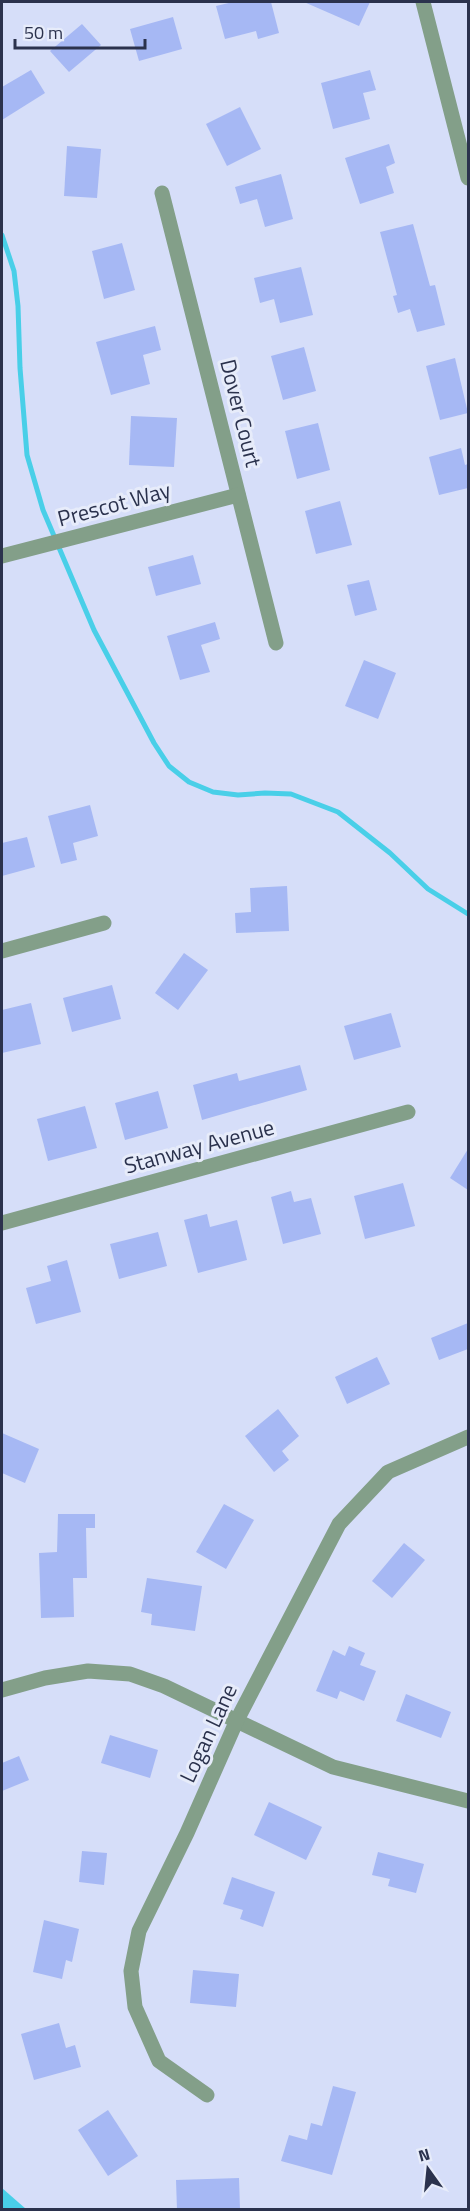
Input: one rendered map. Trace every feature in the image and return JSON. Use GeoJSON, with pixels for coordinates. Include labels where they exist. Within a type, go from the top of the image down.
{"type":"FeatureCollection","features":[{"type":"Feature","properties":{"kind":"street"},"geometry":{"type":"LineString","coordinates":[[423,2],[468,178]]}},
{"type":"Feature","properties":{"kind":"street","name":"Dover Court"},"geometry":{"type":"LineString","coordinates":[[162,193],[276,643]]}},
{"type":"Feature","properties":{"kind":"street","name":"Prescot Way"},"geometry":{"type":"LineString","coordinates":[[2,556],[238,495]]}},
{"type":"Feature","properties":{"kind":"street"},"geometry":{"type":"LineString","coordinates":[[2,951],[104,923]]}},
{"type":"Feature","properties":{"kind":"street","name":"Stanway Avenue"},"geometry":{"type":"LineString","coordinates":[[2,1223],[408,1112]]}},
{"type":"Feature","properties":{"kind":"street","name":"Logan Lane"},"geometry":{"type":"LineString","coordinates":[[207,2095],[159,2061],[135,2007],[131,1971],[139,1931],[187,1833],[237,1720],[339,1524],[388,1472],[468,1437]]}},
{"type":"Feature","properties":{"kind":"street"},"geometry":{"type":"LineString","coordinates":[[2,1688],[88,1671],[130,1674],[164,1686],[333,1767],[468,1801]]}},
{"type":"Feature","properties":{"kind":"water"},"geometry":{"type":"Polygon","coordinates":[[[2,2188],[26,2209],[2,2209],[2,2188]]]}},
{"type":"Feature","properties":{"kind":"building"},"geometry":{"type":"Polygon","coordinates":[[[233,2],[271,2],[279,33],[258,39],[256,31],[225,39],[216,6],[233,2]]]}},
{"type":"Feature","properties":{"kind":"building"},"geometry":{"type":"Polygon","coordinates":[[[304,2],[370,2],[359,26],[304,2]]]}},
{"type":"Feature","properties":{"kind":"building"},"geometry":{"type":"Polygon","coordinates":[[[173,17],[182,49],[139,61],[130,29],[173,17]]]}},
{"type":"Feature","properties":{"kind":"building"},"geometry":{"type":"Polygon","coordinates":[[[82,24],[101,45],[69,72],[50,51],[82,24]]]}},
{"type":"Feature","properties":{"kind":"building"},"geometry":{"type":"Polygon","coordinates":[[[31,70],[45,93],[2,120],[2,87],[31,70]]]}},
{"type":"Feature","properties":{"kind":"building"},"geometry":{"type":"Polygon","coordinates":[[[370,70],[376,90],[363,93],[370,119],[333,129],[321,83],[370,70]]]}},
{"type":"Feature","properties":{"kind":"building"},"geometry":{"type":"Polygon","coordinates":[[[240,107],[261,149],[227,166],[206,124],[240,107]]]}},
{"type":"Feature","properties":{"kind":"building"},"geometry":{"type":"Polygon","coordinates":[[[389,144],[395,163],[386,167],[394,193],[360,204],[345,158],[389,144]]]}},
{"type":"Feature","properties":{"kind":"building"},"geometry":{"type":"Polygon","coordinates":[[[67,146],[101,149],[97,198],[64,196],[67,146]]]}},
{"type":"Feature","properties":{"kind":"building"},"geometry":{"type":"Polygon","coordinates":[[[281,174],[293,219],[265,227],[257,199],[240,204],[235,187],[281,174]]]}},
{"type":"Feature","properties":{"kind":"building"},"geometry":{"type":"Polygon","coordinates":[[[413,224],[430,286],[435,285],[445,325],[417,332],[410,309],[398,313],[393,296],[397,295],[380,232],[413,224]]]}},
{"type":"Feature","properties":{"kind":"building"},"geometry":{"type":"Polygon","coordinates":[[[122,243],[135,290],[104,299],[92,251],[122,243]]]}},
{"type":"Feature","properties":{"kind":"building"},"geometry":{"type":"Polygon","coordinates":[[[301,267],[313,315],[280,323],[274,299],[260,303],[254,278],[301,267]]]}},
{"type":"Feature","properties":{"kind":"building"},"geometry":{"type":"Polygon","coordinates":[[[155,326],[161,350],[143,355],[150,384],[111,395],[96,342],[155,326]]]}},
{"type":"Feature","properties":{"kind":"building"},"geometry":{"type":"Polygon","coordinates":[[[304,347],[316,391],[283,400],[271,356],[304,347]]]}},
{"type":"Feature","properties":{"kind":"building"},"geometry":{"type":"Polygon","coordinates":[[[455,358],[468,413],[440,420],[426,366],[455,358]]]}},
{"type":"Feature","properties":{"kind":"building"},"geometry":{"type":"Polygon","coordinates":[[[131,416],[177,418],[174,467],[129,465],[131,416]]]}},
{"type":"Feature","properties":{"kind":"building"},"geometry":{"type":"Polygon","coordinates":[[[318,423],[330,470],[297,479],[285,431],[318,423]]]}},
{"type":"Feature","properties":{"kind":"building"},"geometry":{"type":"Polygon","coordinates":[[[461,448],[465,465],[468,464],[468,488],[439,495],[429,457],[461,448]]]}},
{"type":"Feature","properties":{"kind":"building"},"geometry":{"type":"Polygon","coordinates":[[[340,501],[352,545],[316,554],[305,511],[340,501]]]}},
{"type":"Feature","properties":{"kind":"building"},"geometry":{"type":"Polygon","coordinates":[[[193,555],[201,584],[156,596],[148,567],[193,555]]]}},
{"type":"Feature","properties":{"kind":"building"},"geometry":{"type":"Polygon","coordinates":[[[369,580],[377,610],[355,616],[347,585],[369,580]]]}},
{"type":"Feature","properties":{"kind":"building"},"geometry":{"type":"Polygon","coordinates":[[[215,622],[220,639],[201,645],[210,672],[180,680],[167,636],[215,622]]]}},
{"type":"Feature","properties":{"kind":"building"},"geometry":{"type":"Polygon","coordinates":[[[364,660],[396,673],[378,719],[345,706],[364,660]]]}},
{"type":"Feature","properties":{"kind":"building"},"geometry":{"type":"Polygon","coordinates":[[[90,805],[98,836],[73,843],[77,860],[61,864],[48,816],[90,805]]]}},
{"type":"Feature","properties":{"kind":"building"},"geometry":{"type":"Polygon","coordinates":[[[27,837],[35,867],[2,876],[2,843],[27,837]]]}},
{"type":"Feature","properties":{"kind":"building"},"geometry":{"type":"Polygon","coordinates":[[[287,886],[289,931],[236,933],[235,913],[251,912],[250,888],[287,886]]]}},
{"type":"Feature","properties":{"kind":"building"},"geometry":{"type":"Polygon","coordinates":[[[184,953],[208,970],[178,1010],[155,993],[184,953]]]}},
{"type":"Feature","properties":{"kind":"building"},"geometry":{"type":"Polygon","coordinates":[[[112,985],[121,1019],[72,1032],[63,998],[112,985]]]}},
{"type":"Feature","properties":{"kind":"building"},"geometry":{"type":"Polygon","coordinates":[[[31,1003],[41,1044],[2,1053],[2,1010],[31,1003]]]}},
{"type":"Feature","properties":{"kind":"building"},"geometry":{"type":"Polygon","coordinates":[[[391,1013],[401,1047],[354,1060],[344,1026],[391,1013]]]}},
{"type":"Feature","properties":{"kind":"building"},"geometry":{"type":"Polygon","coordinates":[[[300,1065],[307,1090],[202,1120],[193,1085],[237,1073],[239,1081],[300,1065]]]}},
{"type":"Feature","properties":{"kind":"building"},"geometry":{"type":"Polygon","coordinates":[[[158,1091],[168,1128],[125,1140],[115,1103],[158,1091]]]}},
{"type":"Feature","properties":{"kind":"building"},"geometry":{"type":"Polygon","coordinates":[[[85,1106],[97,1148],[48,1161],[37,1119],[85,1106]]]}},
{"type":"Feature","properties":{"kind":"building"},"geometry":{"type":"Polygon","coordinates":[[[468,1149],[468,1190],[450,1178],[468,1149]]]}},
{"type":"Feature","properties":{"kind":"building"},"geometry":{"type":"Polygon","coordinates":[[[403,1183],[415,1226],[365,1239],[354,1196],[403,1183]]]}},
{"type":"Feature","properties":{"kind":"building"},"geometry":{"type":"Polygon","coordinates":[[[291,1191],[294,1202],[311,1198],[321,1234],[283,1244],[271,1197],[291,1191]]]}},
{"type":"Feature","properties":{"kind":"building"},"geometry":{"type":"Polygon","coordinates":[[[207,1214],[210,1227],[237,1220],[247,1260],[198,1273],[184,1220],[207,1214]]]}},
{"type":"Feature","properties":{"kind":"building"},"geometry":{"type":"Polygon","coordinates":[[[158,1232],[167,1266],[119,1279],[110,1244],[158,1232]]]}},
{"type":"Feature","properties":{"kind":"building"},"geometry":{"type":"Polygon","coordinates":[[[67,1260],[81,1312],[36,1324],[26,1288],[51,1281],[47,1266],[67,1260]]]}},
{"type":"Feature","properties":{"kind":"building"},"geometry":{"type":"Polygon","coordinates":[[[468,1323],[468,1349],[439,1360],[431,1338],[468,1323]]]}},
{"type":"Feature","properties":{"kind":"building"},"geometry":{"type":"Polygon","coordinates":[[[377,1357],[390,1384],[347,1404],[335,1377],[377,1357]]]}},
{"type":"Feature","properties":{"kind":"building"},"geometry":{"type":"Polygon","coordinates":[[[278,1409],[299,1436],[282,1451],[289,1460],[274,1472],[245,1436],[278,1409]]]}},
{"type":"Feature","properties":{"kind":"building"},"geometry":{"type":"Polygon","coordinates":[[[2,1433],[39,1449],[25,1483],[2,1473],[2,1433]]]}},
{"type":"Feature","properties":{"kind":"building"},"geometry":{"type":"Polygon","coordinates":[[[224,1504],[254,1520],[226,1569],[196,1552],[224,1504]]]}},
{"type":"Feature","properties":{"kind":"building"},"geometry":{"type":"Polygon","coordinates":[[[58,1514],[95,1514],[95,1528],[86,1528],[87,1578],[73,1578],[74,1617],[41,1618],[39,1553],[57,1552],[58,1514]]]}},
{"type":"Feature","properties":{"kind":"building"},"geometry":{"type":"Polygon","coordinates":[[[404,1543],[425,1560],[392,1598],[372,1581],[404,1543]]]}},
{"type":"Feature","properties":{"kind":"building"},"geometry":{"type":"Polygon","coordinates":[[[147,1578],[202,1586],[195,1631],[151,1625],[152,1614],[141,1612],[147,1578]]]}},
{"type":"Feature","properties":{"kind":"building"},"geometry":{"type":"Polygon","coordinates":[[[349,1646],[365,1653],[360,1665],[376,1671],[364,1701],[340,1691],[337,1699],[316,1691],[333,1650],[345,1656],[349,1646]]]}},
{"type":"Feature","properties":{"kind":"building"},"geometry":{"type":"Polygon","coordinates":[[[406,1694],[451,1712],[441,1738],[396,1721],[406,1694]]]}},
{"type":"Feature","properties":{"kind":"building"},"geometry":{"type":"Polygon","coordinates":[[[110,1735],[158,1750],[150,1778],[101,1763],[110,1735]]]}},
{"type":"Feature","properties":{"kind":"building"},"geometry":{"type":"Polygon","coordinates":[[[19,1756],[29,1780],[2,1791],[2,1763],[19,1756]]]}},
{"type":"Feature","properties":{"kind":"building"},"geometry":{"type":"Polygon","coordinates":[[[269,1802],[322,1827],[306,1860],[254,1835],[269,1802]]]}},
{"type":"Feature","properties":{"kind":"building"},"geometry":{"type":"Polygon","coordinates":[[[82,1851],[107,1853],[104,1885],[79,1882],[82,1851]]]}},
{"type":"Feature","properties":{"kind":"building"},"geometry":{"type":"Polygon","coordinates":[[[378,1852],[424,1864],[416,1893],[388,1886],[390,1879],[372,1875],[378,1852]]]}},
{"type":"Feature","properties":{"kind":"building"},"geometry":{"type":"Polygon","coordinates":[[[232,1877],[275,1892],[263,1927],[240,1919],[243,1910],[223,1904],[232,1877]]]}},
{"type":"Feature","properties":{"kind":"building"},"geometry":{"type":"Polygon","coordinates":[[[44,1920],[79,1929],[72,1962],[66,1960],[62,1979],[33,1972],[44,1920]]]}},
{"type":"Feature","properties":{"kind":"building"},"geometry":{"type":"Polygon","coordinates":[[[193,1970],[239,1974],[236,2007],[190,2003],[193,1970]]]}},
{"type":"Feature","properties":{"kind":"building"},"geometry":{"type":"Polygon","coordinates":[[[59,2023],[66,2048],[75,2045],[81,2067],[34,2080],[21,2034],[59,2023]]]}},
{"type":"Feature","properties":{"kind":"building"},"geometry":{"type":"Polygon","coordinates":[[[333,2086],[356,2092],[332,2175],[281,2161],[289,2135],[307,2140],[311,2123],[322,2126],[333,2086]]]}},
{"type":"Feature","properties":{"kind":"building"},"geometry":{"type":"Polygon","coordinates":[[[108,2110],[138,2156],[108,2176],[78,2130],[108,2110]]]}},
{"type":"Feature","properties":{"kind":"building"},"geometry":{"type":"Polygon","coordinates":[[[239,2178],[240,2210],[177,2210],[176,2180],[239,2178]]]}},
{"type":"Feature","properties":{"kind":"waterway"},"geometry":{"type":"LineString","coordinates":[[2,235],[14,271],[18,306],[27,455],[43,510],[94,630],[154,743],[169,766],[189,782],[213,792],[238,795],[291,794],[338,812],[390,853],[428,889],[468,914]]}}]}
